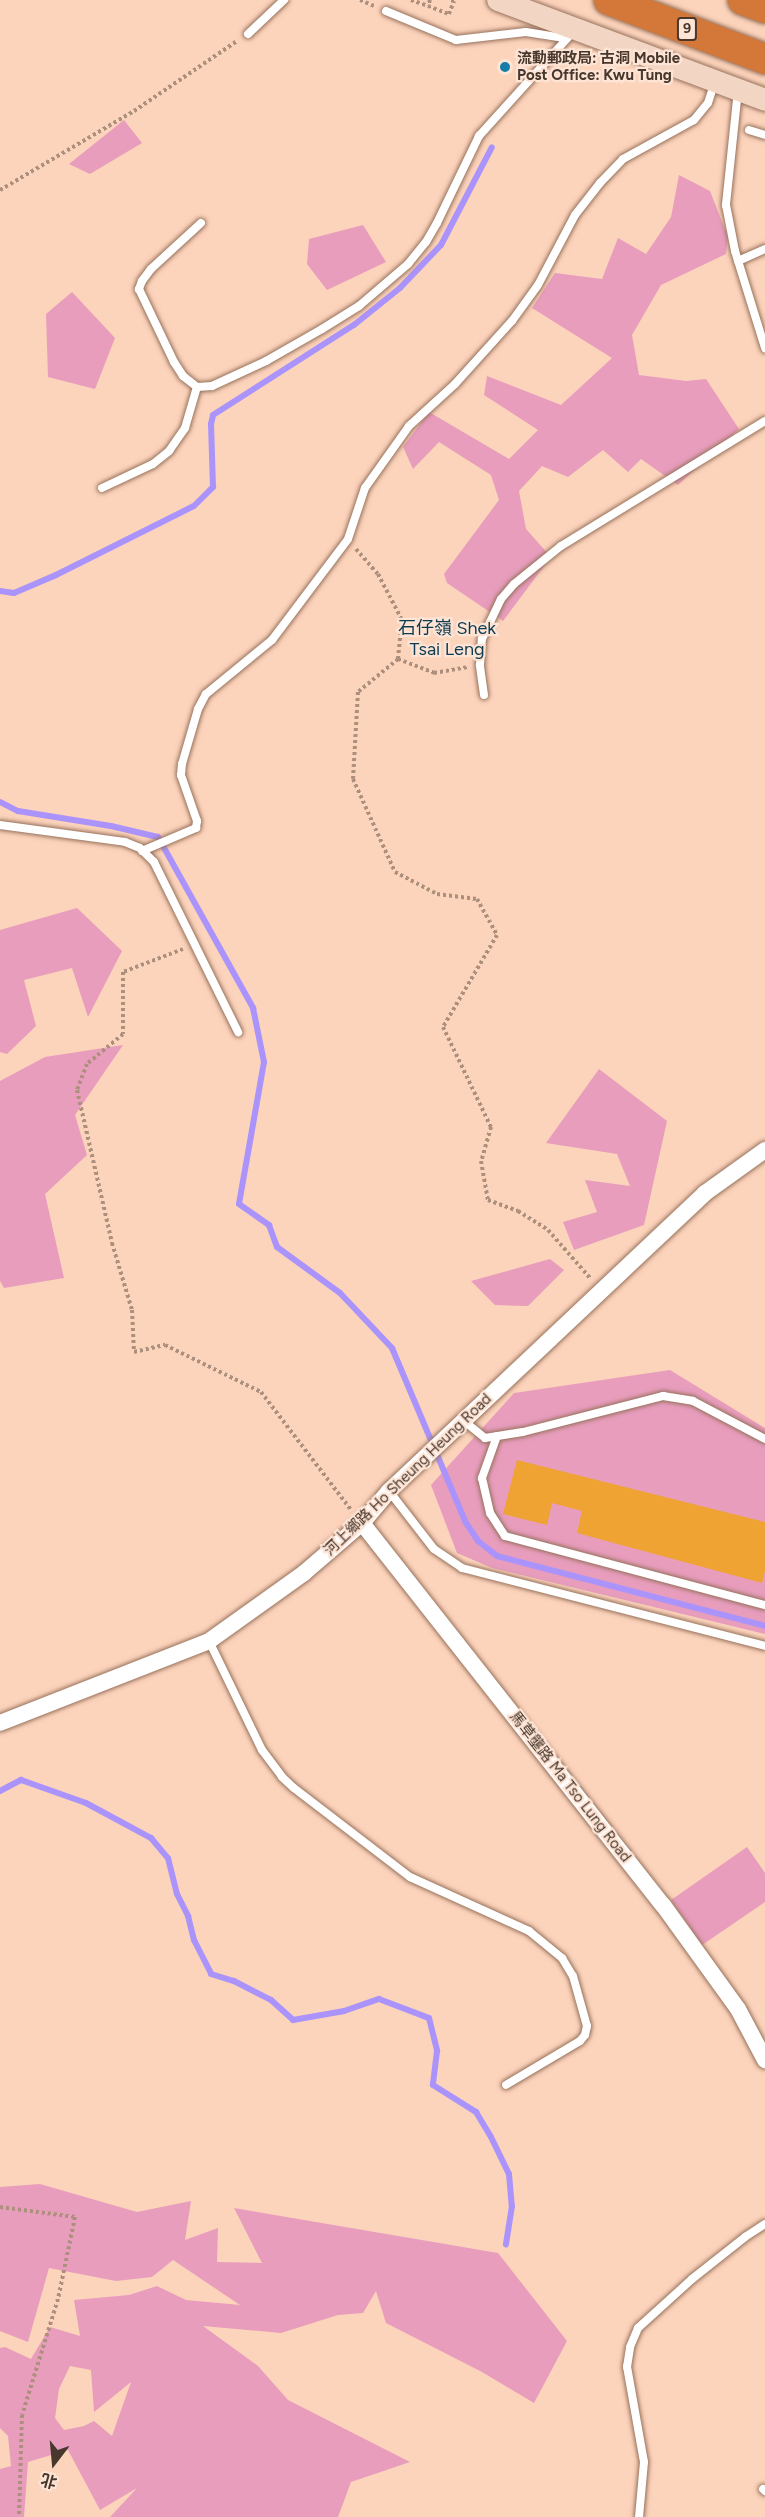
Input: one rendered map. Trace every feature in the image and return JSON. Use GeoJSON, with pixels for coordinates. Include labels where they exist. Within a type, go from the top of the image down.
{"type":"FeatureCollection","features":[{"type":"Feature","properties":{"kind":"highway","name":"9"},"geometry":{"type":"LineString","coordinates":[[609,0],[765,59]]}},
{"type":"Feature","properties":{"kind":"highway"},"geometry":{"type":"LineString","coordinates":[[743,0],[765,8]]}},
{"type":"Feature","properties":{"kind":"main road"},"geometry":{"type":"LineString","coordinates":[[498,0],[570,34],[765,100]]}},
{"type":"Feature","properties":{"kind":"street","name":"河上鄉路 Ho Sheung Heung Road"},"geometry":{"type":"LineString","coordinates":[[0,1723],[209,1641],[304,1574],[362,1523],[389,1491],[705,1193],[765,1150]]}},
{"type":"Feature","properties":{"kind":"street","name":"馬草壟路 Ma Tso Lung Road"},"geometry":{"type":"LineString","coordinates":[[362,1523],[663,1905],[738,2009],[765,2060]]}},
{"type":"Feature","properties":{"kind":"lane"},"geometry":{"type":"LineString","coordinates":[[248,34],[284,0]]}},
{"type":"Feature","properties":{"kind":"lane"},"geometry":{"type":"LineString","coordinates":[[386,11],[456,40],[526,32],[570,34]]}},
{"type":"Feature","properties":{"kind":"lane"},"geometry":{"type":"LineString","coordinates":[[201,223],[152,270],[142,281],[139,290],[174,362],[183,376],[197,387],[212,386],[230,378],[322,329],[359,306],[408,264],[432,233],[479,136],[570,34]]}},
{"type":"Feature","properties":{"kind":"lane"},"geometry":{"type":"LineString","coordinates":[[142,850],[196,828],[197,821],[182,775],[182,764],[198,709],[206,694],[273,640],[348,539],[365,488],[417,417],[455,384],[512,321],[538,285],[565,232],[586,200],[623,159],[699,116],[708,103],[715,82]]}},
{"type":"Feature","properties":{"kind":"lane"},"geometry":{"type":"LineString","coordinates":[[738,90],[726,205],[738,261],[765,348]]}},
{"type":"Feature","properties":{"kind":"lane"},"geometry":{"type":"LineString","coordinates":[[749,130],[765,135]]}},
{"type":"Feature","properties":{"kind":"lane"},"geometry":{"type":"LineString","coordinates":[[738,261],[765,249]]}},
{"type":"Feature","properties":{"kind":"lane"},"geometry":{"type":"LineString","coordinates":[[102,488],[153,464],[169,451],[185,428],[197,387]]}},
{"type":"Feature","properties":{"kind":"lane"},"geometry":{"type":"LineString","coordinates":[[484,695],[480,665],[482,639],[501,599],[514,584],[561,546],[765,421]]}},
{"type":"Feature","properties":{"kind":"lane"},"geometry":{"type":"LineString","coordinates":[[0,825],[125,842],[142,850],[154,862],[238,1032]]}},
{"type":"Feature","properties":{"kind":"lane"},"geometry":{"type":"LineString","coordinates":[[464,1421],[485,1438],[663,1396],[693,1401],[765,1439]]}},
{"type":"Feature","properties":{"kind":"lane"},"geometry":{"type":"LineString","coordinates":[[497,1436],[482,1478],[490,1513],[505,1536],[765,1605]]}},
{"type":"Feature","properties":{"kind":"lane"},"geometry":{"type":"LineString","coordinates":[[389,1491],[434,1549],[462,1568],[765,1646]]}},
{"type":"Feature","properties":{"kind":"lane"},"geometry":{"type":"LineString","coordinates":[[209,1641],[262,1750],[288,1783],[410,1877],[529,1931],[562,1958],[573,1976],[587,2026],[585,2035],[580,2041],[506,2085]]}},
{"type":"Feature","properties":{"kind":"lane"},"geometry":{"type":"LineString","coordinates":[[639,2517],[644,2462],[627,2367],[630,2347],[638,2328],[692,2279],[765,2224]]}},
{"type":"Feature","properties":{"kind":"path"},"geometry":{"type":"LineString","coordinates":[[411,0],[448,14],[454,1],[450,0]]}},
{"type":"Feature","properties":{"kind":"path"},"geometry":{"type":"LineString","coordinates":[[428,6],[430,0]]}},
{"type":"Feature","properties":{"kind":"path"},"geometry":{"type":"LineString","coordinates":[[0,190],[134,111],[248,34]]}},
{"type":"Feature","properties":{"kind":"path"},"geometry":{"type":"LineString","coordinates":[[348,539],[378,574],[402,620],[398,659],[358,692],[353,779],[395,872],[438,894],[477,899],[497,935],[443,1027],[491,1127],[481,1161],[488,1200],[518,1211],[548,1230],[602,1292]]}},
{"type":"Feature","properties":{"kind":"path"},"geometry":{"type":"LineString","coordinates":[[398,659],[434,673],[480,665]]}},
{"type":"Feature","properties":{"kind":"path"},"geometry":{"type":"LineString","coordinates":[[195,944],[123,972],[123,1034],[87,1064],[77,1090],[112,1243],[132,1310],[134,1352],[165,1345],[261,1392],[362,1523]]}},
{"type":"Feature","properties":{"kind":"path"},"geometry":{"type":"LineString","coordinates":[[0,2207],[75,2217],[58,2299],[22,2415],[19,2517]]}},
{"type":"Feature","properties":{"kind":"shaded area"},"geometry":{"type":"Polygon","coordinates":[[[124,120],[142,143],[90,174],[69,164],[124,120]]]}},
{"type":"Feature","properties":{"kind":"shaded area"},"geometry":{"type":"Polygon","coordinates":[[[679,175],[710,191],[728,237],[726,254],[661,285],[632,335],[639,375],[686,381],[706,379],[739,429],[678,485],[641,459],[628,472],[603,450],[568,477],[542,466],[519,491],[526,529],[551,557],[503,621],[447,583],[444,574],[499,500],[491,475],[439,442],[413,469],[403,447],[429,412],[509,459],[538,430],[484,395],[487,376],[561,405],[612,358],[532,308],[555,273],[602,279],[618,238],[646,254],[671,217],[679,175]]]}},
{"type":"Feature","properties":{"kind":"shaded area"},"geometry":{"type":"Polygon","coordinates":[[[363,225],[386,262],[327,290],[307,264],[309,239],[363,225]]]}},
{"type":"Feature","properties":{"kind":"shaded area"},"geometry":{"type":"Polygon","coordinates":[[[72,292],[115,338],[95,389],[48,377],[46,314],[72,292]]]}},
{"type":"Feature","properties":{"kind":"shaded area"},"geometry":{"type":"Polygon","coordinates":[[[77,908],[122,951],[88,1017],[72,968],[24,980],[36,1026],[7,1054],[0,1052],[0,930],[77,908]]]}},
{"type":"Feature","properties":{"kind":"shaded area"},"geometry":{"type":"Polygon","coordinates":[[[123,1045],[75,1115],[87,1155],[45,1194],[64,1278],[4,1288],[0,1281],[0,1081],[45,1057],[123,1045]]]}},
{"type":"Feature","properties":{"kind":"shaded area"},"geometry":{"type":"Polygon","coordinates":[[[599,1069],[667,1121],[644,1225],[574,1250],[563,1222],[597,1212],[585,1180],[630,1186],[617,1154],[546,1143],[599,1069]]]}},
{"type":"Feature","properties":{"kind":"shaded area"},"geometry":{"type":"Polygon","coordinates":[[[550,1259],[564,1270],[528,1306],[495,1305],[471,1281],[550,1259]]]}},
{"type":"Feature","properties":{"kind":"shaded area"},"geometry":{"type":"Polygon","coordinates":[[[670,1370],[765,1428],[765,1634],[492,1568],[457,1553],[431,1485],[514,1393],[670,1370]]]}},
{"type":"Feature","properties":{"kind":"shaded area"},"geometry":{"type":"Polygon","coordinates":[[[747,1847],[765,1873],[765,1902],[702,1945],[671,1900],[747,1847]]]}},
{"type":"Feature","properties":{"kind":"shaded area"},"geometry":{"type":"Polygon","coordinates":[[[40,2184],[137,2212],[191,2201],[185,2240],[218,2228],[217,2262],[262,2263],[234,2208],[498,2253],[567,2341],[534,2403],[482,2372],[386,2323],[376,2291],[363,2313],[338,2315],[281,2333],[203,2326],[258,2366],[288,2400],[410,2462],[351,2482],[338,2517],[110,2517],[137,2488],[100,2510],[68,2450],[28,2462],[24,2517],[0,2517],[0,2469],[11,2466],[8,2436],[0,2428],[0,2348],[5,2347],[31,2359],[50,2327],[80,2336],[74,2300],[129,2295],[157,2286],[186,2300],[240,2305],[173,2260],[152,2277],[116,2281],[49,2268],[28,2342],[0,2331],[0,2187],[40,2184]],[[70,2366],[59,2389],[55,2418],[64,2430],[84,2426],[94,2421],[112,2436],[131,2382],[94,2412],[91,2370],[70,2366]]]}},
{"type":"Feature","properties":{"kind":"building"},"geometry":{"type":"Polygon","coordinates":[[[517,1460],[765,1522],[765,1571],[762,1583],[577,1533],[582,1511],[552,1503],[547,1525],[503,1514],[517,1460]]]}},
{"type":"Feature","properties":{"kind":"waterway"},"geometry":{"type":"LineString","coordinates":[[0,591],[14,593],[56,575],[194,506],[213,487],[211,424],[213,415],[354,325],[400,288],[441,245],[492,147]]}},
{"type":"Feature","properties":{"kind":"waterway"},"geometry":{"type":"LineString","coordinates":[[0,802],[18,811],[111,826],[158,837],[253,1008],[264,1062],[239,1204],[269,1225],[277,1247],[340,1293],[392,1348],[466,1523],[478,1541],[497,1556],[765,1626]]}},
{"type":"Feature","properties":{"kind":"waterway"},"geometry":{"type":"LineString","coordinates":[[0,1791],[21,1780],[86,1803],[151,1838],[168,1858],[177,1894],[188,1916],[194,1940],[211,1974],[234,1981],[271,2000],[293,2020],[344,2011],[379,1999],[429,2018],[437,2051],[433,2085],[476,2112],[509,2174],[512,2206],[506,2245]]}},
{"type":"Feature","properties":{"kind":"place","name":"流動郵政局: 古洞 Mobile Post Office: Kwu Tung"},"geometry":{"type":"Point","coordinates":[505,67]}},
{"type":"Feature","properties":{"kind":"district","name":"石仔嶺 Shek Tsai Leng"},"geometry":{"type":"Point","coordinates":[447,639]}}]}
